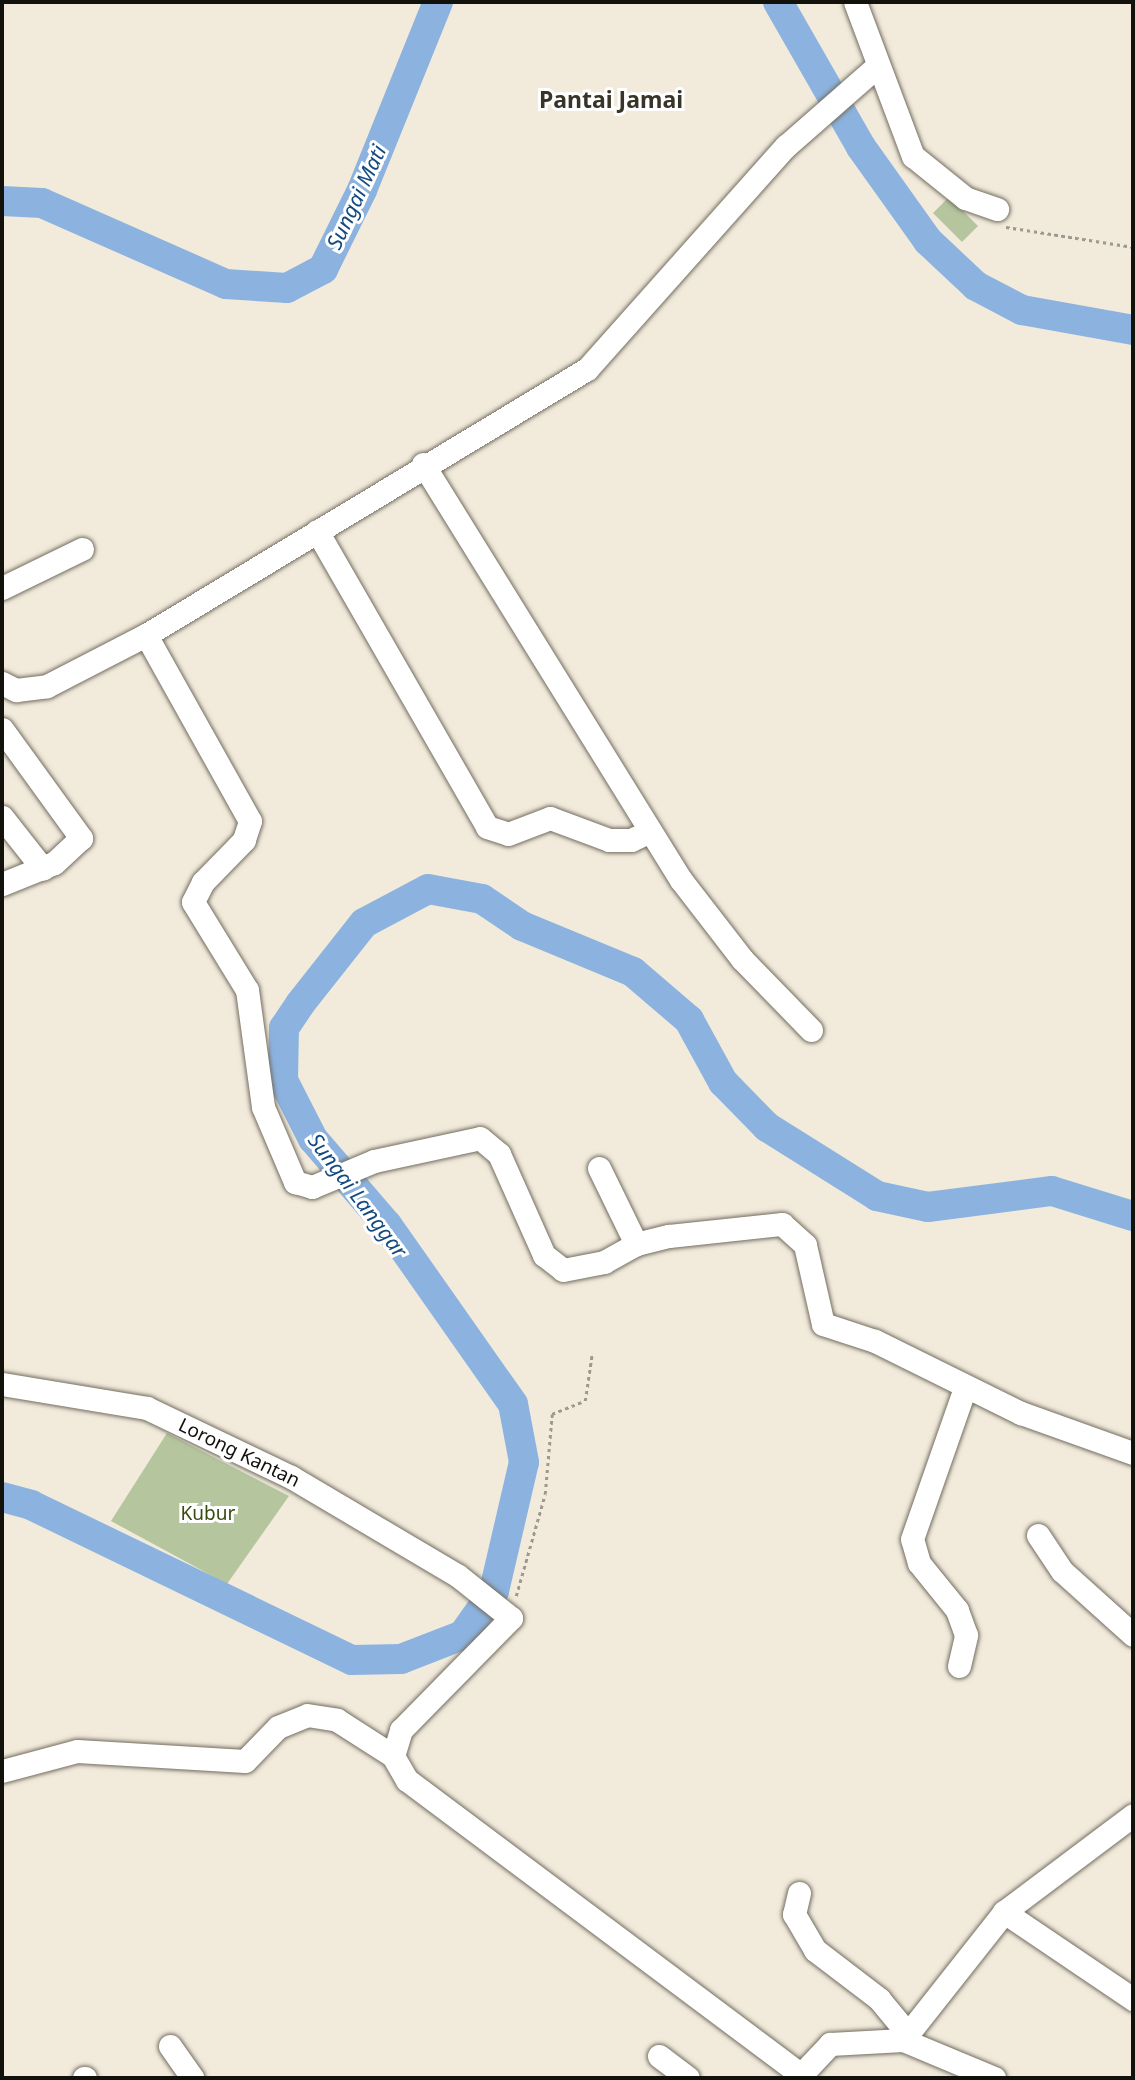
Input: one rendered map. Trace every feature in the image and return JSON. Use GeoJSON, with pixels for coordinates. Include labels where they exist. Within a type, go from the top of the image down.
{"type":"FeatureCollection","features":[{"type":"Feature","properties":{"kind":"street"},"geometry":{"type":"LineString","coordinates":[[855,2],[875,68],[925,171],[965,198],[997,209]]}},
{"type":"Feature","properties":{"kind":"street"},"geometry":{"type":"LineString","coordinates":[[2,682],[16,690],[47,686],[146,635],[423,464],[587,369],[737,197],[875,68]]}},
{"type":"Feature","properties":{"kind":"street"},"geometry":{"type":"LineString","coordinates":[[423,464],[650,831],[742,959],[811,1030]]}},
{"type":"Feature","properties":{"kind":"street"},"geometry":{"type":"LineString","coordinates":[[317,531],[487,827],[508,834],[550,818],[609,840],[631,840],[650,831]]}},
{"type":"Feature","properties":{"kind":"street"},"geometry":{"type":"LineString","coordinates":[[2,588],[82,550]]}},
{"type":"Feature","properties":{"kind":"street"},"geometry":{"type":"LineString","coordinates":[[146,635],[250,821],[244,840],[203,882],[193,902],[247,989],[263,1107],[295,1182],[312,1187],[374,1161],[480,1138],[499,1154],[555,1266],[596,1265],[636,1244],[782,1224],[804,1245],[823,1324],[875,1341],[965,1388],[1133,1453]]}},
{"type":"Feature","properties":{"kind":"street"},"geometry":{"type":"LineString","coordinates":[[2,730],[79,831],[78,845],[43,869],[2,884]]}},
{"type":"Feature","properties":{"kind":"street"},"geometry":{"type":"LineString","coordinates":[[2,817],[43,869]]}},
{"type":"Feature","properties":{"kind":"street"},"geometry":{"type":"LineString","coordinates":[[599,1168],[636,1244]]}},
{"type":"Feature","properties":{"kind":"street","name":"Lorong Kantan"},"geometry":{"type":"LineString","coordinates":[[2,1384],[147,1408],[291,1477],[457,1575],[506,1615]]}},
{"type":"Feature","properties":{"kind":"street"},"geometry":{"type":"LineString","coordinates":[[959,1665],[966,1635],[957,1610],[919,1563],[912,1539],[965,1388]]}},
{"type":"Feature","properties":{"kind":"street"},"geometry":{"type":"LineString","coordinates":[[1038,1535],[1062,1570],[1133,1635]]}},
{"type":"Feature","properties":{"kind":"street"},"geometry":{"type":"LineString","coordinates":[[393,1756],[401,1730],[506,1615]]}},
{"type":"Feature","properties":{"kind":"street"},"geometry":{"type":"LineString","coordinates":[[2,1771],[77,1751],[245,1761],[278,1727],[307,1715],[337,1720],[393,1756],[407,1780],[799,2076],[830,2044],[906,2037],[1004,1912],[1133,1815]]}},
{"type":"Feature","properties":{"kind":"street"},"geometry":{"type":"LineString","coordinates":[[799,1893],[794,1914],[815,1950],[879,1999],[906,2037],[994,2078]]}},
{"type":"Feature","properties":{"kind":"street"},"geometry":{"type":"LineString","coordinates":[[1004,1912],[1133,1999]]}},
{"type":"Feature","properties":{"kind":"street"},"geometry":{"type":"LineString","coordinates":[[170,2046],[192,2078]]}},
{"type":"Feature","properties":{"kind":"street"},"geometry":{"type":"LineString","coordinates":[[659,2056],[688,2078]]}},
{"type":"Feature","properties":{"kind":"path"},"geometry":{"type":"LineString","coordinates":[[997,209],[998,224],[1015,230],[1133,247]]}},
{"type":"Feature","properties":{"kind":"path"},"geometry":{"type":"LineString","coordinates":[[506,1615],[533,1553],[552,1414],[585,1401],[592,1354]]}},
{"type":"Feature","properties":{"kind":"green space"},"geometry":{"type":"Polygon","coordinates":[[[949,197],[978,226],[962,242],[933,213],[949,197]]]}},
{"type":"Feature","properties":{"kind":"green space","name":"Kubur"},"geometry":{"type":"Polygon","coordinates":[[[167,1433],[289,1496],[227,1584],[111,1521],[167,1433]]]}},
{"type":"Feature","properties":{"kind":"waterway","name":"Sungai Mati"},"geometry":{"type":"LineString","coordinates":[[2,201],[42,203],[226,284],[287,288],[323,269],[362,190],[438,2]]}},
{"type":"Feature","properties":{"kind":"waterway","name":"Sungai Mati"},"geometry":{"type":"LineString","coordinates":[[778,2],[861,147],[928,241],[976,286],[1022,310],[1133,330]]}},
{"type":"Feature","properties":{"kind":"waterway","name":"Sungai Langgar"},"geometry":{"type":"LineString","coordinates":[[2,1497],[31,1505],[352,1660],[401,1659],[463,1635],[494,1591],[524,1462],[513,1404],[387,1225],[313,1139],[283,1080],[284,1028],[300,1004],[364,923],[428,889],[482,899],[522,926],[633,972],[689,1020],[723,1082],[767,1127],[877,1196],[928,1207],[1052,1191],[1133,1216]]}},
{"type":"Feature","properties":{"kind":"district","name":"Pantai Jamai"},"geometry":{"type":"Point","coordinates":[611,99]}}]}
